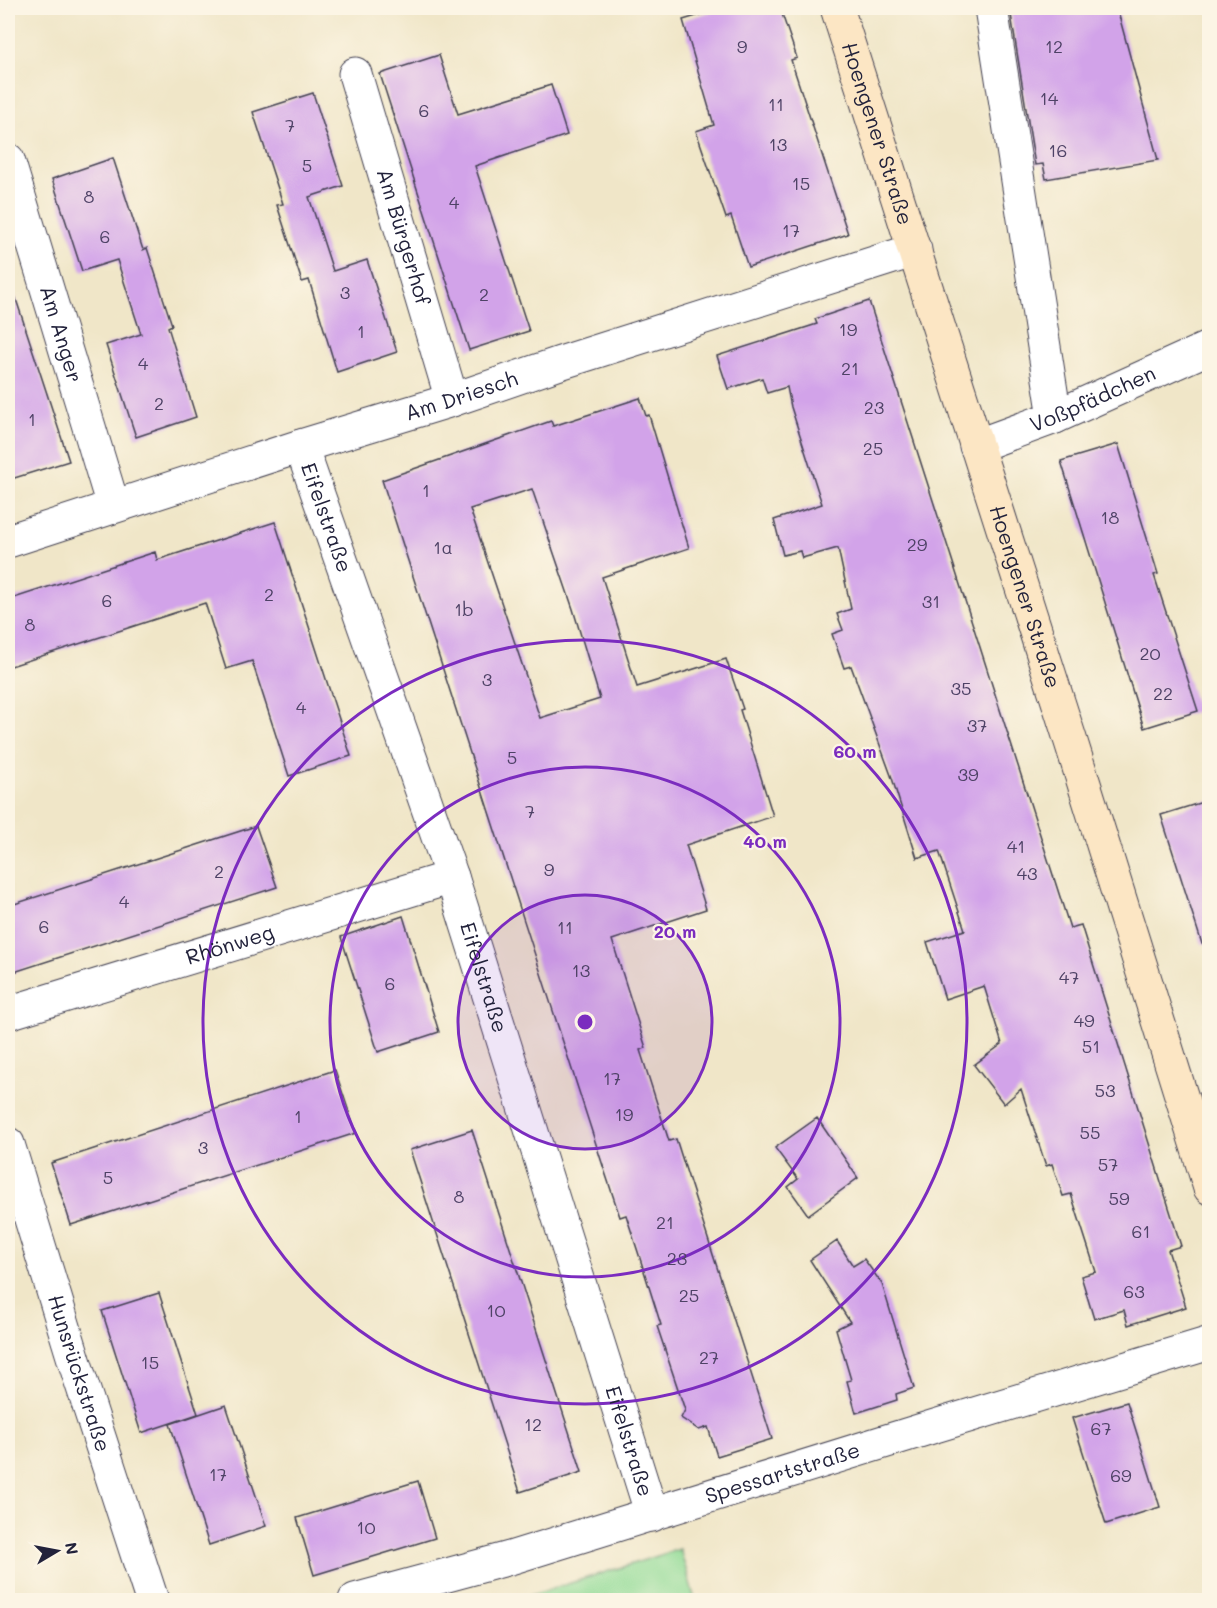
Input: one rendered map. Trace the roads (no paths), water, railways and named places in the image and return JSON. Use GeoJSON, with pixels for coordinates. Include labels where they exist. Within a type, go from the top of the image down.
{"type":"FeatureCollection","features":[{"type":"Feature","properties":{"kind":"main road","name":"Hoengener Straße"},"geometry":{"type":"LineString","coordinates":[[837,8],[1071,742],[1209,1188]]}},
{"type":"Feature","properties":{"kind":"street"},"geometry":{"type":"LineString","coordinates":[[991,8],[1055,417]]}},
{"type":"Feature","properties":{"kind":"street","name":"Am Bürgerhof"},"geometry":{"type":"LineString","coordinates":[[355,74],[452,400]]}},
{"type":"Feature","properties":{"kind":"street","name":"Am Anger"},"geometry":{"type":"LineString","coordinates":[[8,160],[113,507]]}},
{"type":"Feature","properties":{"kind":"street","name":"Am Driesch"},"geometry":{"type":"LineString","coordinates":[[8,541],[915,250]]}},
{"type":"Feature","properties":{"kind":"street","name":"Voßpfädchen"},"geometry":{"type":"LineString","coordinates":[[976,446],[1055,417],[1209,347]]}},
{"type":"Feature","properties":{"kind":"street","name":"Eifelstraße"},"geometry":{"type":"LineString","coordinates":[[301,446],[452,877],[652,1515]]}},
{"type":"Feature","properties":{"kind":"street","name":"Rhönweg"},"geometry":{"type":"LineString","coordinates":[[8,1013],[452,877]]}},
{"type":"Feature","properties":{"kind":"street","name":"Hunsrückstraße"},"geometry":{"type":"LineString","coordinates":[[8,1144],[75,1363],[152,1600]]}},
{"type":"Feature","properties":{"kind":"street","name":"Spessartstraße"},"geometry":{"type":"LineString","coordinates":[[355,1600],[510,1558],[1209,1343]]}}]}
